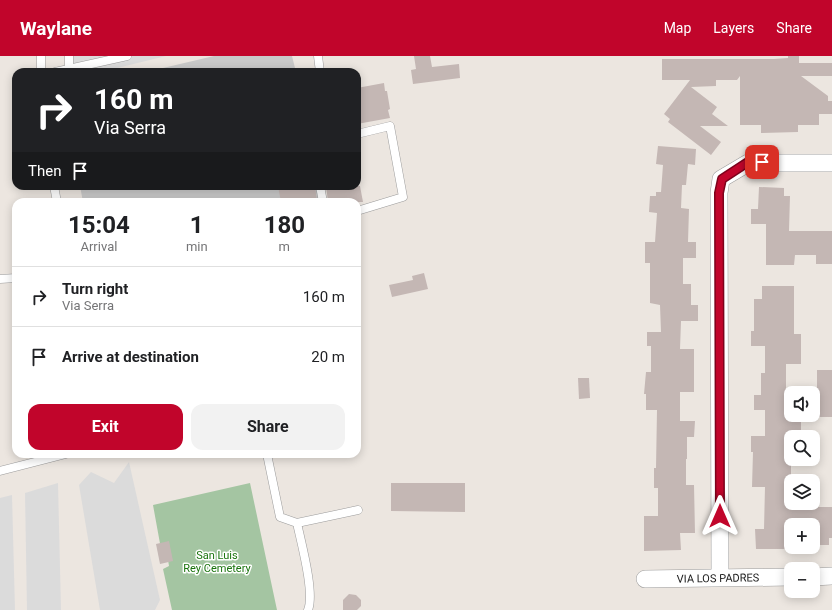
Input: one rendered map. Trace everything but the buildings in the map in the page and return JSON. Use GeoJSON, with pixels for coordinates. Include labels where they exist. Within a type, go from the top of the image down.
{"type":"FeatureCollection","features":[{"type":"Feature","properties":{"kind":"street"},"geometry":{"type":"LineString","coordinates":[[720,577],[719,193],[722,179],[748,162],[832,162]]}},
{"type":"Feature","properties":{"kind":"street"},"geometry":{"type":"LineString","coordinates":[[820,577],[832,576]]}},
{"type":"Feature","properties":{"kind":"street","name":"VIA LOS PADRES"},"geometry":{"type":"LineString","coordinates":[[645,579],[784,577]]}},
{"type":"Feature","properties":{"kind":"lane"},"geometry":{"type":"LineString","coordinates":[[41,56],[41,68]]}},
{"type":"Feature","properties":{"kind":"lane"},"geometry":{"type":"LineString","coordinates":[[68,56],[68,68]]}},
{"type":"Feature","properties":{"kind":"lane"},"geometry":{"type":"LineString","coordinates":[[76,68],[127,56]]}},
{"type":"Feature","properties":{"kind":"lane"},"geometry":{"type":"LineString","coordinates":[[318,56],[320,68]]}},
{"type":"Feature","properties":{"kind":"lane"},"geometry":{"type":"LineString","coordinates":[[361,133],[390,126],[403,197],[361,210]]}},
{"type":"Feature","properties":{"kind":"lane"},"geometry":{"type":"LineString","coordinates":[[0,279],[12,278]]}},
{"type":"Feature","properties":{"kind":"lane"},"geometry":{"type":"LineString","coordinates":[[0,472],[51,458]]}},
{"type":"Feature","properties":{"kind":"lane"},"geometry":{"type":"LineString","coordinates":[[268,458],[280,517],[298,523],[358,510]]}},
{"type":"Feature","properties":{"kind":"lane"},"geometry":{"type":"LineString","coordinates":[[298,523],[308,579],[310,597],[310,606],[308,610]]}},
{"type":"Feature","properties":{"kind":"shaded area"},"geometry":{"type":"Polygon","coordinates":[[[68,56],[166,56],[117,68],[69,68],[68,56]]]}},
{"type":"Feature","properties":{"kind":"shaded area"},"geometry":{"type":"Polygon","coordinates":[[[214,56],[292,56],[295,68],[163,68],[214,56]]]}},
{"type":"Feature","properties":{"kind":"shaded area"},"geometry":{"type":"Polygon","coordinates":[[[81,190],[320,190],[321,198],[82,198],[81,190]]]}},
{"type":"Feature","properties":{"kind":"shaded area"},"geometry":{"type":"Polygon","coordinates":[[[129,462],[160,600],[155,610],[100,610],[79,485],[91,472],[114,483],[129,462]]]}},
{"type":"Feature","properties":{"kind":"shaded area"},"geometry":{"type":"Polygon","coordinates":[[[58,483],[61,610],[27,610],[25,493],[58,483]]]}},
{"type":"Feature","properties":{"kind":"shaded area"},"geometry":{"type":"Polygon","coordinates":[[[12,495],[15,610],[0,610],[0,498],[12,495]]]}},
{"type":"Feature","properties":{"kind":"green space","name":"San Luis Rey Cemetery"},"geometry":{"type":"Polygon","coordinates":[[[250,483],[277,610],[172,610],[163,569],[169,566],[166,548],[161,549],[153,505],[250,483]]]}},
{"type":"Feature","properties":{"kind":"route"},"geometry":{"type":"LineString","coordinates":[[720,516],[719,193],[722,179],[748,162],[762,162]]}}]}
